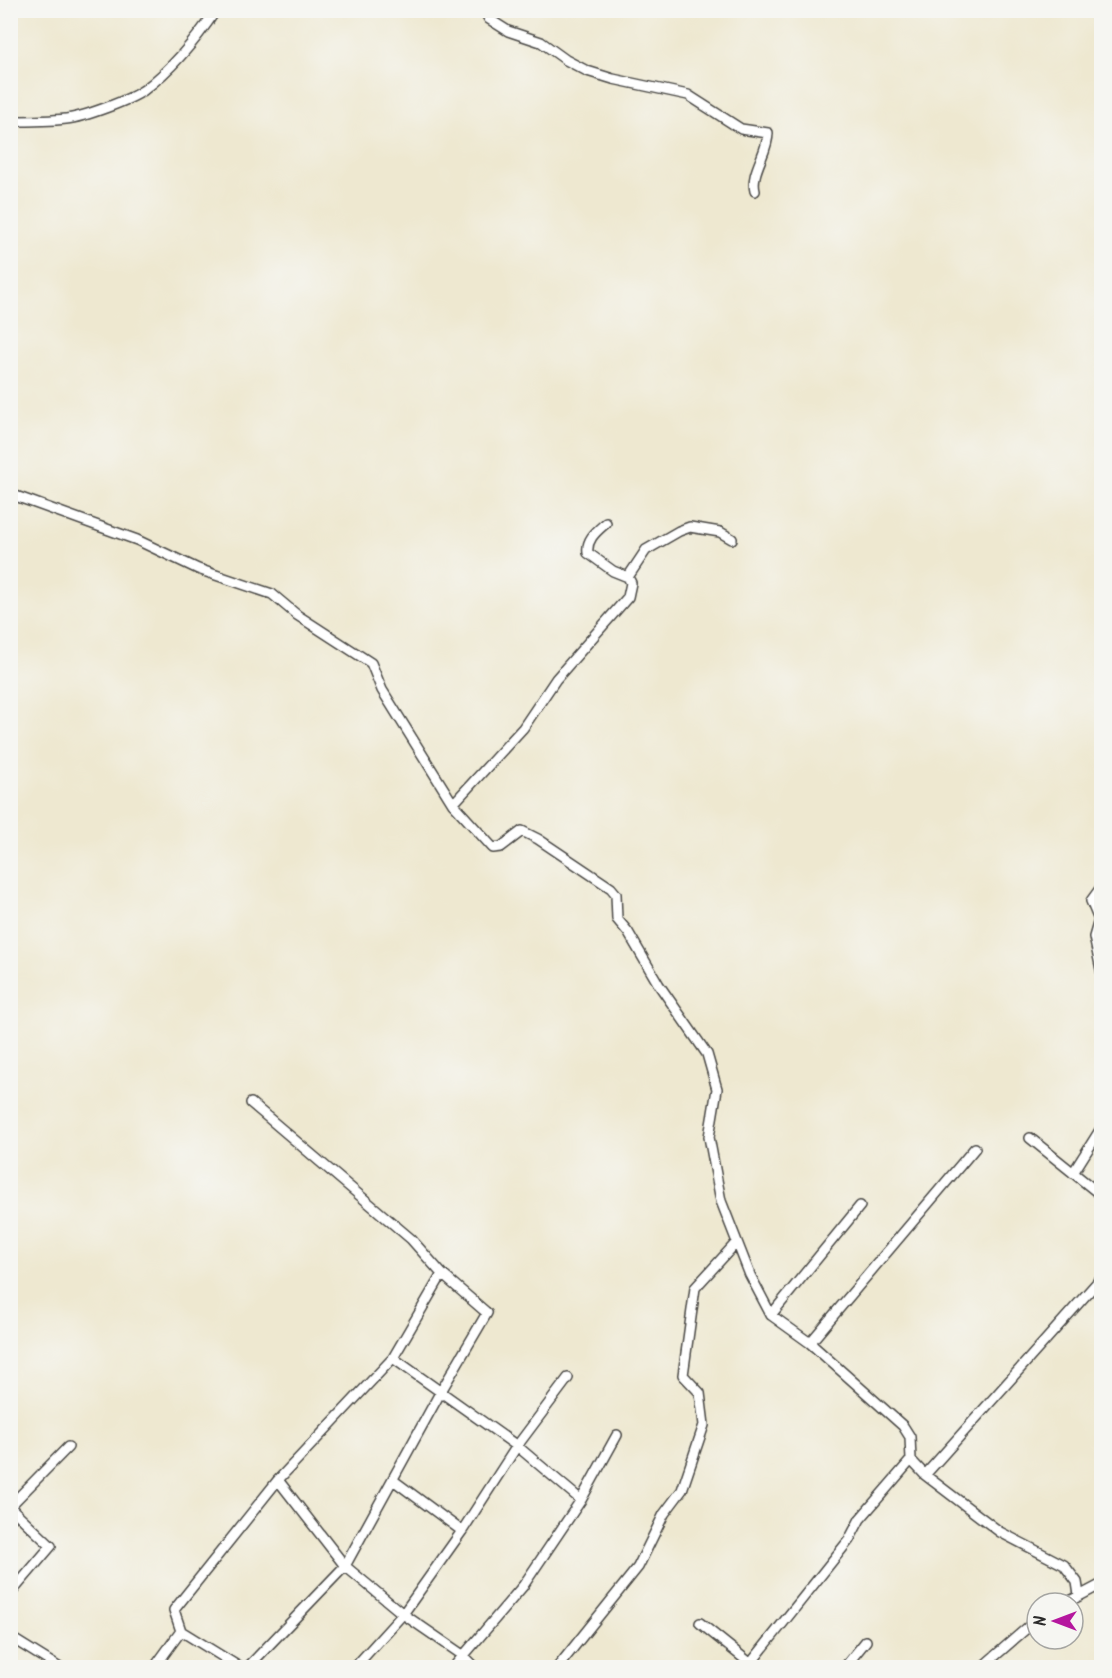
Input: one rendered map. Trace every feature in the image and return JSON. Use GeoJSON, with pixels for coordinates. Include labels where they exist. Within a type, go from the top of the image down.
{"type":"FeatureCollection","features":[{"type":"Feature","properties":{"kind":"street"},"geometry":{"type":"LineString","coordinates":[[10,120],[68,119],[118,103],[143,91],[199,35],[216,10]]}},
{"type":"Feature","properties":{"kind":"street"},"geometry":{"type":"LineString","coordinates":[[484,10],[489,19],[508,31],[541,42],[566,60],[587,71],[688,95],[741,129],[768,133],[768,144],[753,182],[755,191]]}},
{"type":"Feature","properties":{"kind":"street"},"geometry":{"type":"LineString","coordinates":[[10,494],[137,540],[198,569],[272,594],[297,615],[371,663],[382,690],[453,804],[493,848],[501,847],[522,831],[538,839],[611,888],[616,894],[617,919],[628,932],[659,985],[707,1054],[717,1089],[709,1137],[721,1201],[736,1243],[771,1316],[810,1343],[903,1426],[910,1437],[911,1461],[925,1475],[1000,1532],[1064,1565],[1077,1582],[1078,1591]]}},
{"type":"Feature","properties":{"kind":"street"},"geometry":{"type":"LineString","coordinates":[[453,804],[523,728],[556,680],[628,597],[631,584],[628,577],[613,571],[588,553],[587,546],[591,538],[606,523]]}},
{"type":"Feature","properties":{"kind":"street"},"geometry":{"type":"LineString","coordinates":[[628,577],[646,550],[679,531],[690,527],[720,532],[732,539]]}},
{"type":"Feature","properties":{"kind":"street"},"geometry":{"type":"LineString","coordinates":[[1101,886],[1091,901],[1099,920],[1094,937],[1101,974]]}},
{"type":"Feature","properties":{"kind":"street"},"geometry":{"type":"LineString","coordinates":[[247,1668],[345,1566],[440,1393],[487,1313],[442,1274],[411,1239],[251,1103]]}},
{"type":"Feature","properties":{"kind":"street"},"geometry":{"type":"LineString","coordinates":[[1073,1173],[1101,1127]]}},
{"type":"Feature","properties":{"kind":"street"},"geometry":{"type":"LineString","coordinates":[[1030,1138],[1101,1196]]}},
{"type":"Feature","properties":{"kind":"street"},"geometry":{"type":"LineString","coordinates":[[810,1343],[975,1148]]}},
{"type":"Feature","properties":{"kind":"street"},"geometry":{"type":"LineString","coordinates":[[771,1316],[860,1206]]}},
{"type":"Feature","properties":{"kind":"street"},"geometry":{"type":"LineString","coordinates":[[557,1668],[638,1567],[664,1514],[682,1490],[704,1425],[700,1393],[684,1375],[695,1288],[736,1243]]}},
{"type":"Feature","properties":{"kind":"street"},"geometry":{"type":"LineString","coordinates":[[240,1668],[181,1631],[174,1610],[278,1480],[393,1358],[442,1274]]}},
{"type":"Feature","properties":{"kind":"street"},"geometry":{"type":"LineString","coordinates":[[925,1475],[1101,1277]]}},
{"type":"Feature","properties":{"kind":"street"},"geometry":{"type":"LineString","coordinates":[[393,1358],[517,1446],[581,1500]]}},
{"type":"Feature","properties":{"kind":"street"},"geometry":{"type":"LineString","coordinates":[[354,1668],[403,1614],[462,1531],[517,1446],[568,1378]]}},
{"type":"Feature","properties":{"kind":"street"},"geometry":{"type":"LineString","coordinates":[[453,1668],[523,1586],[581,1500],[617,1435]]}},
{"type":"Feature","properties":{"kind":"street"},"geometry":{"type":"LineString","coordinates":[[10,1594],[51,1546],[10,1507],[68,1447]]}},
{"type":"Feature","properties":{"kind":"street"},"geometry":{"type":"LineString","coordinates":[[700,1623],[751,1666],[849,1540],[860,1519],[911,1461]]}},
{"type":"Feature","properties":{"kind":"street"},"geometry":{"type":"LineString","coordinates":[[278,1480],[345,1566],[403,1614],[464,1656],[476,1668]]}},
{"type":"Feature","properties":{"kind":"street"},"geometry":{"type":"LineString","coordinates":[[393,1480],[462,1531]]}},
{"type":"Feature","properties":{"kind":"street"},"geometry":{"type":"LineString","coordinates":[[1085,1592],[1101,1584]]}},
{"type":"Feature","properties":{"kind":"street"},"geometry":{"type":"LineString","coordinates":[[154,1668],[181,1631]]}},
{"type":"Feature","properties":{"kind":"street"},"geometry":{"type":"LineString","coordinates":[[981,1668],[1025,1631]]}},
{"type":"Feature","properties":{"kind":"street"},"geometry":{"type":"LineString","coordinates":[[10,1638],[60,1668]]}},
{"type":"Feature","properties":{"kind":"street"},"geometry":{"type":"LineString","coordinates":[[844,1668],[866,1641]]}}]}
